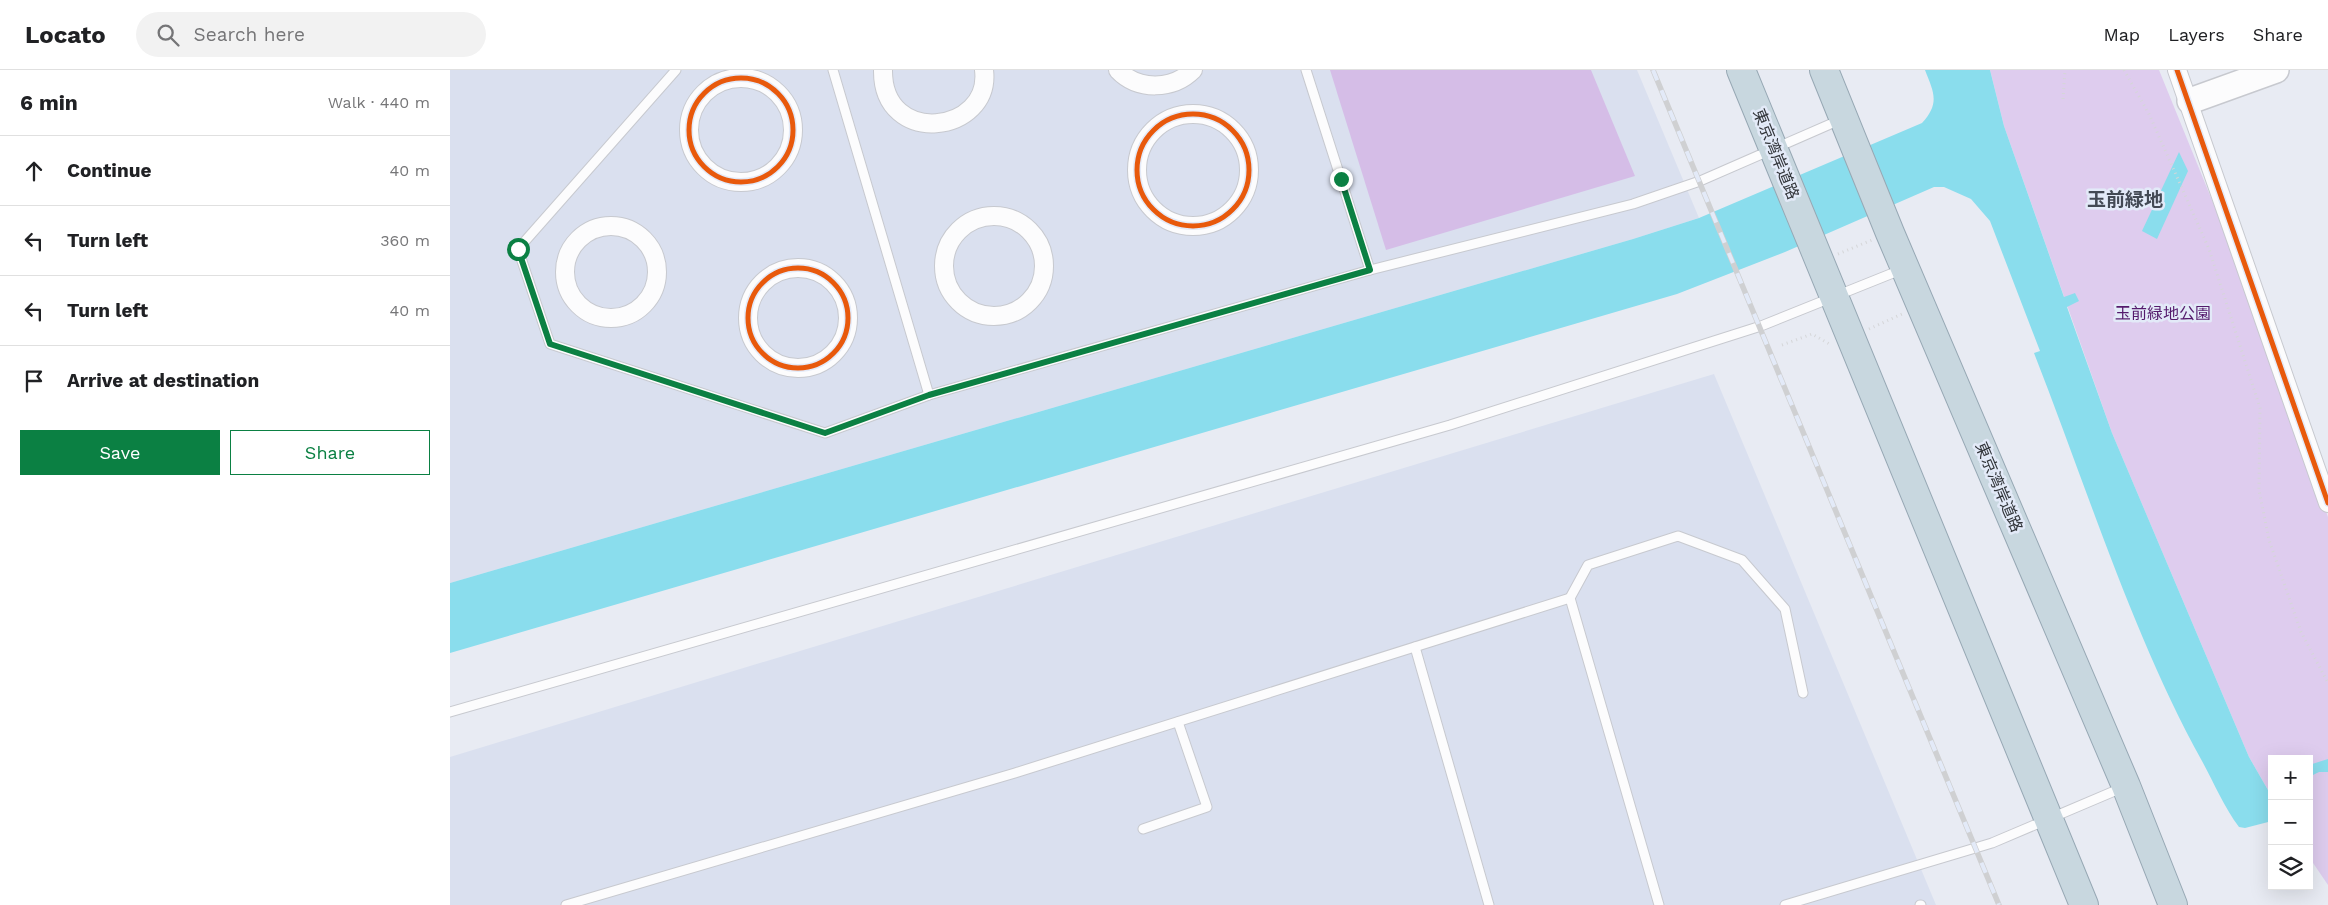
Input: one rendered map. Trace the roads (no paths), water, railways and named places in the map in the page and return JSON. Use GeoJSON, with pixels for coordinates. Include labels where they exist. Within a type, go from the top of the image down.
{"type":"FeatureCollection","features":[{"type":"Feature","properties":{"kind":"highway","name":"東京湾岸道路"},"geometry":{"type":"LineString","coordinates":[[1741,70],[1834,297],[1842,342],[2084,905]]}},
{"type":"Feature","properties":{"kind":"highway","name":"東京湾岸道路"},"geometry":{"type":"LineString","coordinates":[[1824,70],[1890,233],[2126,786],[2173,905]]}},
{"type":"Feature","properties":{"kind":"street"},"geometry":{"type":"LineString","coordinates":[[883,70],[883,84],[890,101],[902,114],[914,121],[932,124],[950,122],[960,117],[973,105],[982,89],[984,70]]}},
{"type":"Feature","properties":{"kind":"street"},"geometry":{"type":"LineString","coordinates":[[1118,70],[1138,83],[1157,86],[1175,82],[1193,70]]}},
{"type":"Feature","properties":{"kind":"street"},"geometry":{"type":"LineString","coordinates":[[2177,70],[2190,101],[2328,503]]}},
{"type":"Feature","properties":{"kind":"street"},"geometry":{"type":"LineString","coordinates":[[2190,101],[2276,70]]}},
{"type":"Feature","properties":{"kind":"street"},"geometry":{"type":"LineString","coordinates":[[745,78],[763,82],[778,92],[786,103],[792,120],[793,138],[788,151],[778,166],[757,179],[733,181],[716,175],[705,167],[695,152],[690,135],[691,117],[698,100],[711,88],[727,80],[745,78]]}},
{"type":"Feature","properties":{"kind":"street"},"geometry":{"type":"LineString","coordinates":[[1184,114],[1201,114],[1220,120],[1239,138],[1248,156],[1249,170],[1246,190],[1231,211],[1214,222],[1190,226],[1166,220],[1151,208],[1142,196],[1137,177],[1140,150],[1150,133],[1166,120],[1184,114]]}},
{"type":"Feature","properties":{"kind":"street"},"geometry":{"type":"LineString","coordinates":[[984,216],[1002,216],[1018,222],[1030,230],[1040,245],[1044,270],[1039,287],[1030,301],[1016,311],[999,316],[988,315],[972,310],[958,300],[948,285],[944,268],[946,252],[953,236],[966,224],[984,216]]}},
{"type":"Feature","properties":{"kind":"street"},"geometry":{"type":"LineString","coordinates":[[609,226],[625,228],[638,234],[649,245],[656,260],[658,276],[654,291],[640,308],[626,316],[610,319],[598,317],[583,309],[572,298],[565,275],[567,259],[574,244],[593,230],[609,226]]}},
{"type":"Feature","properties":{"kind":"street"},"geometry":{"type":"LineString","coordinates":[[792,268],[809,268],[826,275],[834,282],[844,297],[849,319],[846,336],[832,356],[810,368],[793,368],[770,360],[757,348],[750,332],[748,316],[752,298],[761,284],[775,273],[792,268]]}},
{"type":"Feature","properties":{"kind":"lane"},"geometry":{"type":"LineString","coordinates":[[676,70],[518,249],[550,344],[825,433],[929,395],[1370,270],[1633,204],[1700,181],[1844,118]]}},
{"type":"Feature","properties":{"kind":"lane"},"geometry":{"type":"LineString","coordinates":[[833,70],[929,395]]}},
{"type":"Feature","properties":{"kind":"lane"},"geometry":{"type":"LineString","coordinates":[[1306,70],[1370,270]]}},
{"type":"Feature","properties":{"kind":"lane"},"geometry":{"type":"LineString","coordinates":[[450,712],[1450,425],[1761,326],[1905,268]]}},
{"type":"Feature","properties":{"kind":"lane"},"geometry":{"type":"LineString","coordinates":[[566,905],[1015,773],[1570,598],[1588,565],[1678,536],[1742,560],[1785,609],[1803,693]]}},
{"type":"Feature","properties":{"kind":"lane"},"geometry":{"type":"LineString","coordinates":[[1570,598],[1659,905]]}},
{"type":"Feature","properties":{"kind":"lane"},"geometry":{"type":"LineString","coordinates":[[1415,647],[1489,905]]}},
{"type":"Feature","properties":{"kind":"lane"},"geometry":{"type":"LineString","coordinates":[[1143,829],[1207,807],[1178,722]]}},
{"type":"Feature","properties":{"kind":"lane"},"geometry":{"type":"LineString","coordinates":[[1785,905],[1984,846],[2048,821],[2126,786]]}},
{"type":"Feature","properties":{"kind":"water"},"geometry":{"type":"Polygon","coordinates":[[[1925,70],[1990,70],[2004,126],[2064,297],[2075,293],[2079,301],[2067,307],[2112,433],[2249,757],[2268,790],[2268,822],[2245,828],[2239,827],[2219,795],[2177,713],[2132,612],[2112,560],[2034,353],[2040,351],[1990,221],[1971,199],[1944,187],[1934,187],[1785,252],[1677,294],[450,653],[450,583],[1633,239],[1699,218],[1922,123],[1928,116],[1933,104],[1934,98],[1925,70]]]}},
{"type":"Feature","properties":{"kind":"water"},"geometry":{"type":"Polygon","coordinates":[[[2179,152],[2188,171],[2157,239],[2142,231],[2179,152]]]}},
{"type":"Feature","properties":{"kind":"water"},"geometry":{"type":"Polygon","coordinates":[[[2328,759],[2328,772],[2319,772],[2313,775],[2313,764],[2328,759]]]}},
{"type":"Feature","properties":{"kind":"railway"},"geometry":{"type":"LineString","coordinates":[[1653,70],[1999,905]]}},
{"type":"Feature","properties":{"kind":"district","name":"玉前緑地"},"geometry":{"type":"Point","coordinates":[2125,199]}},
{"type":"Feature","properties":{"kind":"park label","name":"玉前緑地公園"},"geometry":{"type":"Point","coordinates":[2163,313]}}]}
